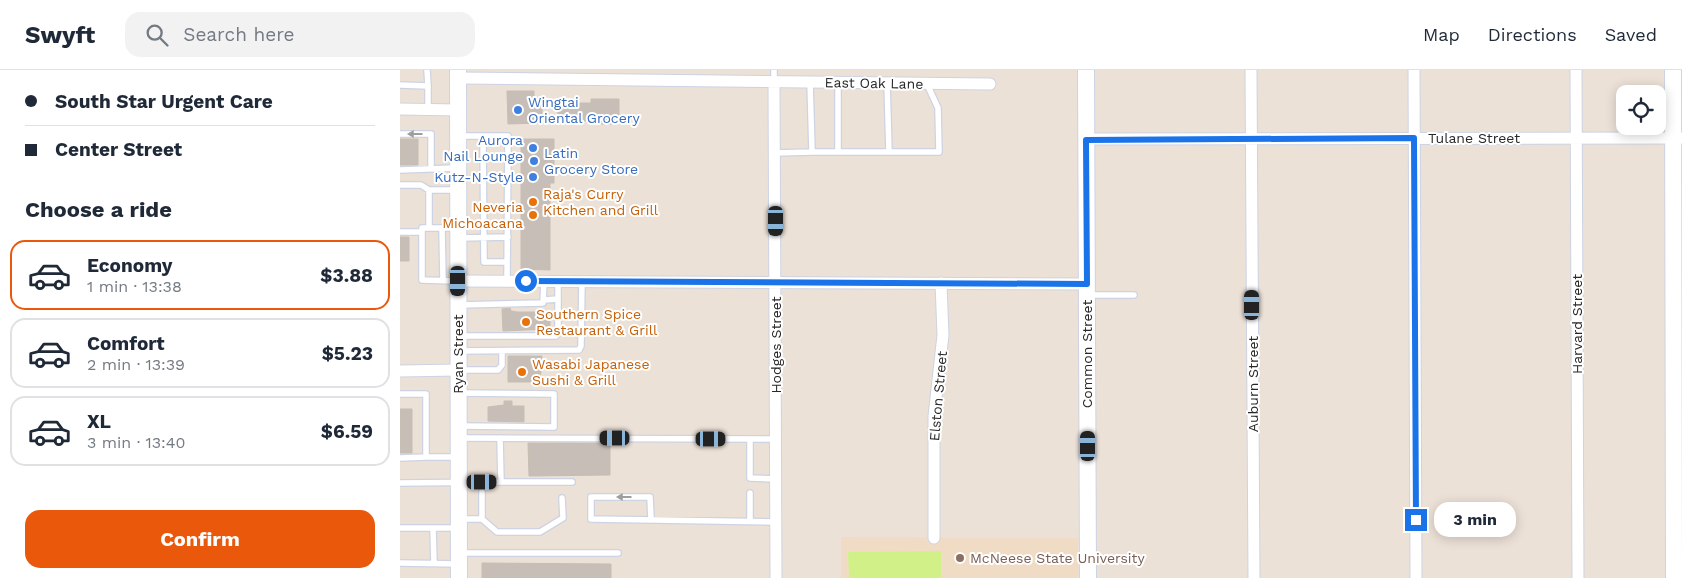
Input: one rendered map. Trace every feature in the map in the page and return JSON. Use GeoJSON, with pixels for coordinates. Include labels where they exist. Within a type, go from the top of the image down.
{"type":"FeatureCollection","features":[{"type":"Feature","properties":{"kind":"street","name":"Common Street"},"geometry":{"type":"LineString","coordinates":[[1086,70],[1088,578]]}},
{"type":"Feature","properties":{"kind":"street","name":"Auburn Street"},"geometry":{"type":"LineString","coordinates":[[1251,70],[1254,578]]}},
{"type":"Feature","properties":{"kind":"street"},"geometry":{"type":"LineString","coordinates":[[1414,70],[1416,578]]}},
{"type":"Feature","properties":{"kind":"street","name":"Harvard Street"},"geometry":{"type":"LineString","coordinates":[[1576,70],[1578,578]]}},
{"type":"Feature","properties":{"kind":"street"},"geometry":{"type":"LineString","coordinates":[[1673,70],[1677,138],[1674,578]]}},
{"type":"Feature","properties":{"kind":"street","name":"East Oak Lane"},"geometry":{"type":"LineString","coordinates":[[458,74],[774,76],[810,82],[990,84]]}},
{"type":"Feature","properties":{"kind":"street","name":"Ryan Street"},"geometry":{"type":"LineString","coordinates":[[458,74],[458,190],[448,236],[450,280],[458,305],[459,565]]}},
{"type":"Feature","properties":{"kind":"street","name":"Hodges Street"},"geometry":{"type":"LineString","coordinates":[[774,76],[776,578]]}},
{"type":"Feature","properties":{"kind":"street"},"geometry":{"type":"LineString","coordinates":[[400,109],[458,110]]}},
{"type":"Feature","properties":{"kind":"street","name":"Tulane Street"},"geometry":{"type":"LineString","coordinates":[[1086,140],[1677,138]]}},
{"type":"Feature","properties":{"kind":"street"},"geometry":{"type":"LineString","coordinates":[[450,280],[941,283],[1087,290]]}},
{"type":"Feature","properties":{"kind":"street","name":"Elston Street"},"geometry":{"type":"LineString","coordinates":[[934,538],[934,416],[943,335],[941,283]]}},
{"type":"Feature","properties":{"kind":"street"},"geometry":{"type":"LineString","coordinates":[[400,371],[458,370]]}},
{"type":"Feature","properties":{"kind":"lane"},"geometry":{"type":"LineString","coordinates":[[427,70],[428,110]]}},
{"type":"Feature","properties":{"kind":"lane"},"geometry":{"type":"LineString","coordinates":[[810,82],[812,152]]}},
{"type":"Feature","properties":{"kind":"lane"},"geometry":{"type":"LineString","coordinates":[[838,83],[838,152]]}},
{"type":"Feature","properties":{"kind":"lane"},"geometry":{"type":"LineString","coordinates":[[887,83],[889,152]]}},
{"type":"Feature","properties":{"kind":"lane"},"geometry":{"type":"LineString","coordinates":[[775,153],[939,152],[938,108],[927,84]]}},
{"type":"Feature","properties":{"kind":"lane"},"geometry":{"type":"LineString","coordinates":[[400,85],[428,86]]}},
{"type":"Feature","properties":{"kind":"lane"},"geometry":{"type":"LineString","coordinates":[[400,134],[431,134],[431,168]]}},
{"type":"Feature","properties":{"kind":"lane"},"geometry":{"type":"LineString","coordinates":[[458,136],[508,136],[507,281]]}},
{"type":"Feature","properties":{"kind":"lane"},"geometry":{"type":"LineString","coordinates":[[483,136],[484,262],[507,262]]}},
{"type":"Feature","properties":{"kind":"lane"},"geometry":{"type":"LineString","coordinates":[[400,170],[458,168]]}},
{"type":"Feature","properties":{"kind":"lane"},"geometry":{"type":"LineString","coordinates":[[400,185],[421,186],[429,190],[458,190]]}},
{"type":"Feature","properties":{"kind":"lane"},"geometry":{"type":"LineString","coordinates":[[428,228],[429,190]]}},
{"type":"Feature","properties":{"kind":"lane"},"geometry":{"type":"LineString","coordinates":[[450,280],[422,280],[425,266],[425,243],[422,228],[428,228],[448,236],[508,237]]}},
{"type":"Feature","properties":{"kind":"lane"},"geometry":{"type":"LineString","coordinates":[[400,232],[422,232]]}},
{"type":"Feature","properties":{"kind":"lane"},"geometry":{"type":"LineString","coordinates":[[448,236],[441,255],[441,266],[450,280]]}},
{"type":"Feature","properties":{"kind":"lane"},"geometry":{"type":"LineString","coordinates":[[544,281],[544,300]]}},
{"type":"Feature","properties":{"kind":"lane"},"geometry":{"type":"LineString","coordinates":[[458,344],[556,336],[558,333],[558,281]]}},
{"type":"Feature","properties":{"kind":"lane"},"geometry":{"type":"LineString","coordinates":[[458,344],[502,351],[579,350],[581,346],[582,281]]}},
{"type":"Feature","properties":{"kind":"lane"},"geometry":{"type":"LineString","coordinates":[[1087,290],[1134,295]]}},
{"type":"Feature","properties":{"kind":"lane"},"geometry":{"type":"LineString","coordinates":[[458,305],[540,304],[544,300],[558,299]]}},
{"type":"Feature","properties":{"kind":"lane"},"geometry":{"type":"LineString","coordinates":[[458,370],[498,370],[502,365],[502,351]]}},
{"type":"Feature","properties":{"kind":"lane"},"geometry":{"type":"LineString","coordinates":[[458,393],[554,394],[554,427],[458,432]]}},
{"type":"Feature","properties":{"kind":"lane"},"geometry":{"type":"LineString","coordinates":[[400,394],[426,394],[426,457]]}},
{"type":"Feature","properties":{"kind":"lane"},"geometry":{"type":"LineString","coordinates":[[458,432],[500,438],[776,439]]}},
{"type":"Feature","properties":{"kind":"lane"},"geometry":{"type":"LineString","coordinates":[[500,438],[501,482]]}},
{"type":"Feature","properties":{"kind":"lane"},"geometry":{"type":"LineString","coordinates":[[750,439],[750,478],[776,479]]}},
{"type":"Feature","properties":{"kind":"lane"},"geometry":{"type":"LineString","coordinates":[[400,458],[458,457]]}},
{"type":"Feature","properties":{"kind":"lane"},"geometry":{"type":"LineString","coordinates":[[400,483],[572,482]]}},
{"type":"Feature","properties":{"kind":"lane"},"geometry":{"type":"LineString","coordinates":[[482,492],[482,519],[497,532],[540,532],[562,518],[562,498]]}},
{"type":"Feature","properties":{"kind":"lane"},"geometry":{"type":"LineString","coordinates":[[750,493],[750,521]]}},
{"type":"Feature","properties":{"kind":"lane"},"geometry":{"type":"LineString","coordinates":[[651,520],[650,497],[591,497],[591,519],[651,520],[750,521],[776,522]]}},
{"type":"Feature","properties":{"kind":"lane"},"geometry":{"type":"LineString","coordinates":[[400,528],[433,528],[482,519]]}},
{"type":"Feature","properties":{"kind":"lane"},"geometry":{"type":"LineString","coordinates":[[433,528],[434,564]]}},
{"type":"Feature","properties":{"kind":"lane"},"geometry":{"type":"LineString","coordinates":[[400,563],[459,565],[618,554]]}},
{"type":"Feature","properties":{"kind":"shaded area","name":"McNeese State University"},"geometry":{"type":"Polygon","coordinates":[[[841,537],[1078,538],[1078,578],[841,578],[841,537]]]}},
{"type":"Feature","properties":{"kind":"green space"},"geometry":{"type":"Polygon","coordinates":[[[941,551],[941,578],[849,578],[848,552],[941,551]]]}},
{"type":"Feature","properties":{"kind":"building"},"geometry":{"type":"Polygon","coordinates":[[[507,91],[534,91],[534,103],[542,103],[542,123],[508,124],[507,91]]]}},
{"type":"Feature","properties":{"kind":"building"},"geometry":{"type":"Polygon","coordinates":[[[591,99],[619,99],[619,121],[612,121],[612,124],[591,124],[591,121],[558,121],[558,103],[591,103],[591,99]]]}},
{"type":"Feature","properties":{"kind":"building"},"geometry":{"type":"Polygon","coordinates":[[[400,139],[418,139],[418,165],[400,165],[400,139]]]}},
{"type":"Feature","properties":{"kind":"building"},"geometry":{"type":"Polygon","coordinates":[[[521,139],[554,139],[554,183],[550,183],[550,270],[521,269],[521,139]]]}},
{"type":"Feature","properties":{"kind":"building"},"geometry":{"type":"Polygon","coordinates":[[[400,237],[409,237],[409,261],[400,261],[400,237]]]}},
{"type":"Feature","properties":{"kind":"building","name":"Southern Spice Restaurant & Grill"},"geometry":{"type":"Polygon","coordinates":[[[510,308],[511,311],[517,312],[550,314],[550,329],[503,331],[502,309],[510,308]]]}},
{"type":"Feature","properties":{"kind":"building","name":"Wasabi Japanese Sushi & Grill"},"geometry":{"type":"Polygon","coordinates":[[[508,356],[542,356],[540,382],[508,382],[508,356]]]}},
{"type":"Feature","properties":{"kind":"building"},"geometry":{"type":"Polygon","coordinates":[[[504,401],[512,401],[512,406],[524,406],[524,422],[488,421],[488,407],[504,405],[504,401]]]}},
{"type":"Feature","properties":{"kind":"building"},"geometry":{"type":"Polygon","coordinates":[[[400,409],[412,409],[412,453],[400,453],[400,409]]]}},
{"type":"Feature","properties":{"kind":"building"},"geometry":{"type":"Polygon","coordinates":[[[528,443],[610,443],[610,475],[529,476],[528,443]]]}},
{"type":"Feature","properties":{"kind":"building"},"geometry":{"type":"Polygon","coordinates":[[[482,563],[611,564],[611,578],[482,578],[482,563]]]}},
{"type":"Feature","properties":{"kind":"place","name":"Wingtai Oriental Grocery"},"geometry":{"type":"Point","coordinates":[518,110]}},
{"type":"Feature","properties":{"kind":"place","name":"Aurora Nail Lounge"},"geometry":{"type":"Point","coordinates":[533,148]}},
{"type":"Feature","properties":{"kind":"place","name":"Latin Grocery Store"},"geometry":{"type":"Point","coordinates":[534,161]}},
{"type":"Feature","properties":{"kind":"place","name":"Kutz-N-Style"},"geometry":{"type":"Point","coordinates":[533,177]}},
{"type":"Feature","properties":{"kind":"place","name":"Raja's Curry Kitchen and Grill"},"geometry":{"type":"Point","coordinates":[533,202]}},
{"type":"Feature","properties":{"kind":"place","name":"Neveria Michoacana"},"geometry":{"type":"Point","coordinates":[533,215]}},
{"type":"Feature","properties":{"kind":"place","name":"Southern Spice Restaurant & Grill"},"geometry":{"type":"Point","coordinates":[526,322]}},
{"type":"Feature","properties":{"kind":"place","name":"Wasabi Japanese Sushi & Grill"},"geometry":{"type":"Point","coordinates":[522,372]}},
{"type":"Feature","properties":{"kind":"place","name":"McNeese State University"},"geometry":{"type":"Point","coordinates":[960,558]}},
{"type":"Feature","properties":{"kind":"route"},"geometry":{"type":"LineString","coordinates":[[526,281],[1087,284],[1086,140],[1414,138],[1416,520]]}}]}
